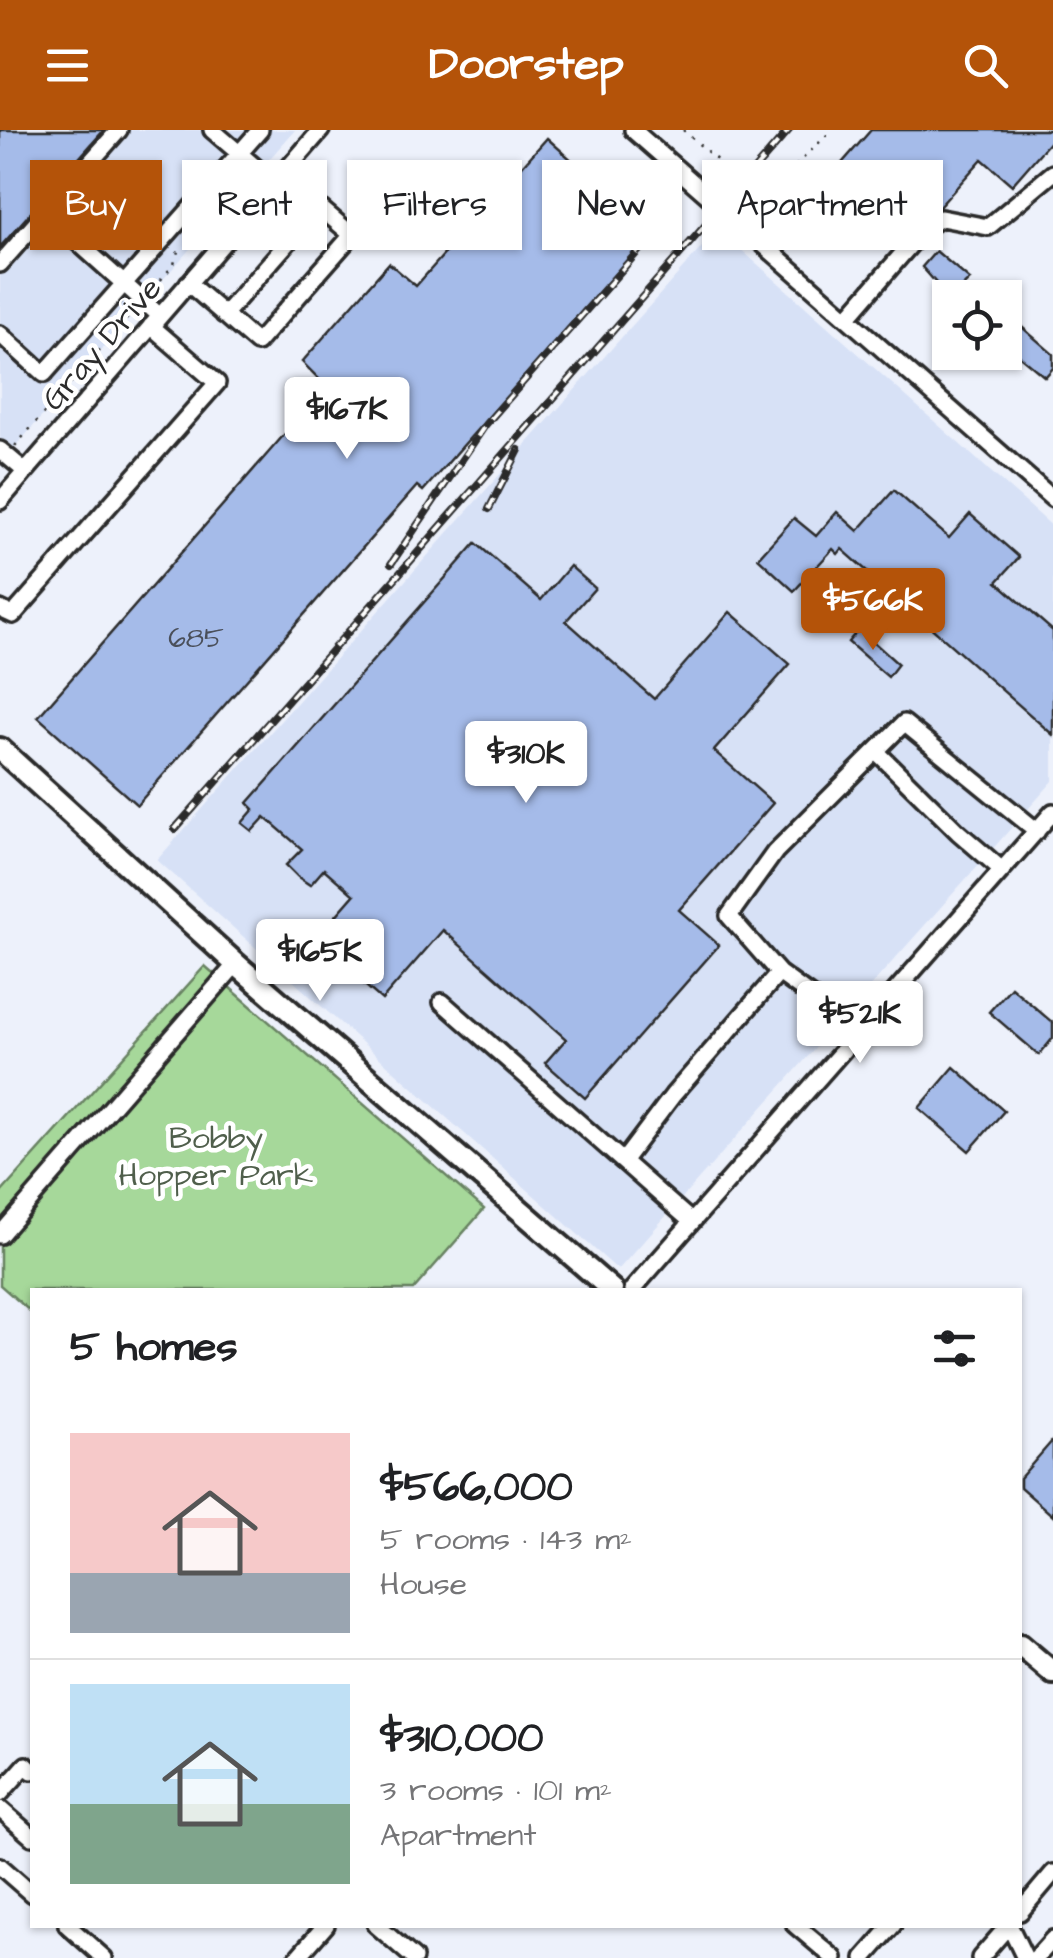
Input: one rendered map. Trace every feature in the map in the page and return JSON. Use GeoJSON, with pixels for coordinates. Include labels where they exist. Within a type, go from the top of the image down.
{"type":"FeatureCollection","features":[{"type":"Feature","properties":{"kind":"main road"},"geometry":{"type":"LineString","coordinates":[[0,749],[236,964],[610,1288]]}},
{"type":"Feature","properties":{"kind":"main road"},"geometry":{"type":"LineString","coordinates":[[1022,1647],[1053,1673]]}},
{"type":"Feature","properties":{"kind":"street"},"geometry":{"type":"LineString","coordinates":[[93,160],[120,130]]}},
{"type":"Feature","properties":{"kind":"street"},"geometry":{"type":"LineString","coordinates":[[212,130],[248,160]]}},
{"type":"Feature","properties":{"kind":"street"},"geometry":{"type":"LineString","coordinates":[[0,334],[44,374],[260,130]]}},
{"type":"Feature","properties":{"kind":"street","name":"Gray Drive"},"geometry":{"type":"LineString","coordinates":[[295,160],[321,130]]}},
{"type":"Feature","properties":{"kind":"street"},"geometry":{"type":"LineString","coordinates":[[633,130],[1053,500]]}},
{"type":"Feature","properties":{"kind":"street"},"geometry":{"type":"LineString","coordinates":[[848,318],[924,229],[941,218],[988,227],[1053,173]]}},
{"type":"Feature","properties":{"kind":"street"},"geometry":{"type":"LineString","coordinates":[[188,284],[257,343],[352,236],[327,214]]}},
{"type":"Feature","properties":{"kind":"street"},"geometry":{"type":"LineString","coordinates":[[0,264],[30,229]]}},
{"type":"Feature","properties":{"kind":"street"},"geometry":{"type":"LineString","coordinates":[[0,609],[13,615],[217,383],[85,250]]}},
{"type":"Feature","properties":{"kind":"street","name":"Gray Drive"},"geometry":{"type":"LineString","coordinates":[[0,500],[217,250]]}},
{"type":"Feature","properties":{"kind":"street"},"geometry":{"type":"LineString","coordinates":[[224,314],[281,250]]}},
{"type":"Feature","properties":{"kind":"street"},"geometry":{"type":"LineString","coordinates":[[0,450],[25,471]]}},
{"type":"Feature","properties":{"kind":"street"},"geometry":{"type":"LineString","coordinates":[[854,1038],[812,997],[779,973],[728,916],[775,852],[904,723],[1037,830]]}},
{"type":"Feature","properties":{"kind":"street"},"geometry":{"type":"LineString","coordinates":[[876,751],[1002,870]]}},
{"type":"Feature","properties":{"kind":"street"},"geometry":{"type":"LineString","coordinates":[[634,1288],[1053,812]]}},
{"type":"Feature","properties":{"kind":"street"},"geometry":{"type":"LineString","coordinates":[[0,1235],[236,964]]}},
{"type":"Feature","properties":{"kind":"street"},"geometry":{"type":"LineString","coordinates":[[624,1160],[673,1095],[779,973]]}},
{"type":"Feature","properties":{"kind":"street"},"geometry":{"type":"LineString","coordinates":[[442,1002],[692,1222]]}},
{"type":"Feature","properties":{"kind":"street"},"geometry":{"type":"LineString","coordinates":[[0,1794],[30,1764]]}},
{"type":"Feature","properties":{"kind":"street"},"geometry":{"type":"LineString","coordinates":[[0,1809],[30,1835]]}},
{"type":"Feature","properties":{"kind":"street"},"geometry":{"type":"LineString","coordinates":[[0,1866],[30,1892]]}},
{"type":"Feature","properties":{"kind":"street"},"geometry":{"type":"LineString","coordinates":[[1022,1910],[1053,1874]]}},
{"type":"Feature","properties":{"kind":"street"},"geometry":{"type":"LineString","coordinates":[[70,1928],[104,1958]]}},
{"type":"Feature","properties":{"kind":"street"},"geometry":{"type":"LineString","coordinates":[[297,1958],[323,1928]]}},
{"type":"Feature","properties":{"kind":"street"},"geometry":{"type":"LineString","coordinates":[[379,1928],[414,1958]]}},
{"type":"Feature","properties":{"kind":"street"},"geometry":{"type":"LineString","coordinates":[[799,1928],[834,1958]]}},
{"type":"Feature","properties":{"kind":"street"},"geometry":{"type":"LineString","coordinates":[[864,1958],[890,1928]]}},
{"type":"Feature","properties":{"kind":"street"},"geometry":{"type":"LineString","coordinates":[[980,1958],[1006,1928]]}},
{"type":"Feature","properties":{"kind":"street"},"geometry":{"type":"LineString","coordinates":[[1010,1928],[1024,1958]]}},
{"type":"Feature","properties":{"kind":"street"},"geometry":{"type":"LineString","coordinates":[[1036,1958],[1053,1939]]}},
{"type":"Feature","properties":{"kind":"path"},"geometry":{"type":"LineString","coordinates":[[683,130],[720,163],[730,191],[753,208],[832,130]]}},
{"type":"Feature","properties":{"kind":"shaded area"},"geometry":{"type":"Polygon","coordinates":[[[0,130],[295,130],[269,160],[182,160],[182,250],[189,250],[0,464],[0,130]]]}},
{"type":"Feature","properties":{"kind":"shaded area"},"geometry":{"type":"Polygon","coordinates":[[[702,247],[742,250],[1053,527],[1053,781],[618,1270],[157,860],[702,247]]]}},
{"type":"Feature","properties":{"kind":"green space","name":"Bobby Hopper Park"},"geometry":{"type":"Polygon","coordinates":[[[205,966],[484,1209],[415,1288],[30,1288],[30,1311],[0,1285],[0,1194],[205,966]]]}},
{"type":"Feature","properties":{"kind":"building"},"geometry":{"type":"Polygon","coordinates":[[[0,130],[104,130],[77,160],[30,160],[30,213],[0,247],[0,130]]]}},
{"type":"Feature","properties":{"kind":"building"},"geometry":{"type":"Polygon","coordinates":[[[871,130],[1053,130],[1053,138],[1012,185],[982,159],[943,203],[943,160],[845,160],[871,130]]]}},
{"type":"Feature","properties":{"kind":"building"},"geometry":{"type":"Polygon","coordinates":[[[547,138],[572,160],[542,160],[542,250],[636,250],[423,491],[417,486],[137,805],[38,717],[296,421],[291,417],[322,382],[302,362],[389,263],[416,286],[448,250],[522,250],[522,166],[547,138]]]}},
{"type":"Feature","properties":{"kind":"building"},"geometry":{"type":"Polygon","coordinates":[[[936,251],[970,280],[933,280],[922,267],[936,251]]]}},
{"type":"Feature","properties":{"kind":"building"},"geometry":{"type":"Polygon","coordinates":[[[1022,327],[1053,354],[1053,368],[1045,377],[1022,358],[1022,327]]]}},
{"type":"Feature","properties":{"kind":"building"},"geometry":{"type":"Polygon","coordinates":[[[894,490],[949,538],[970,514],[1019,557],[997,582],[1053,631],[1053,735],[842,549],[838,554],[833,549],[794,591],[758,558],[794,518],[816,536],[837,512],[858,531],[894,490]]]}},
{"type":"Feature","properties":{"kind":"building"},"geometry":{"type":"Polygon","coordinates":[[[476,543],[541,600],[570,566],[595,588],[566,621],[654,699],[730,612],[790,664],[714,751],[773,803],[679,910],[719,945],[585,1098],[545,1063],[566,1039],[443,930],[382,1000],[314,941],[354,895],[324,869],[310,885],[298,877],[286,865],[302,849],[265,817],[252,831],[242,823],[254,809],[248,803],[476,543]]]}},
{"type":"Feature","properties":{"kind":"building"},"geometry":{"type":"Polygon","coordinates":[[[859,629],[898,664],[888,677],[848,642],[859,629]]]}},
{"type":"Feature","properties":{"kind":"building"},"geometry":{"type":"Polygon","coordinates":[[[1011,987],[1053,1023],[1053,1038],[1039,1055],[989,1012],[1011,987]]]}},
{"type":"Feature","properties":{"kind":"building"},"geometry":{"type":"Polygon","coordinates":[[[954,1067],[1004,1111],[969,1151],[919,1108],[954,1067]]]}},
{"type":"Feature","properties":{"kind":"building"},"geometry":{"type":"Polygon","coordinates":[[[1053,1440],[1053,1516],[1022,1489],[1022,1476],[1053,1440]]]}},
{"type":"Feature","properties":{"kind":"railway"},"geometry":{"type":"LineString","coordinates":[[175,829],[789,130]]}},
{"type":"Feature","properties":{"kind":"railway"},"geometry":{"type":"LineString","coordinates":[[391,564],[486,424],[639,250]]}},
{"type":"Feature","properties":{"kind":"railway"},"geometry":{"type":"LineString","coordinates":[[489,509],[519,450]]}}]}
